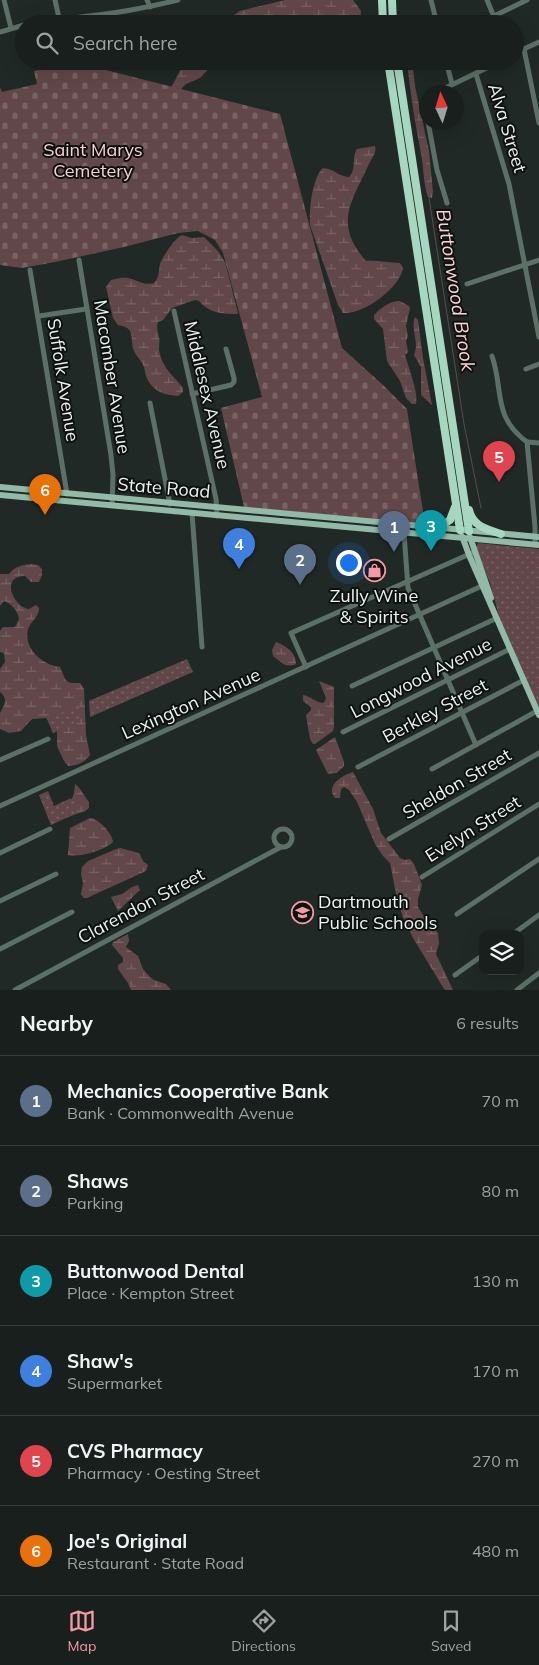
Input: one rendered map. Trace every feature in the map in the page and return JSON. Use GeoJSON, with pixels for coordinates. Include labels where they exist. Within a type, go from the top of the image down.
{"type":"FeatureCollection","features":[{"type":"Feature","properties":{"kind":"highway"},"geometry":{"type":"LineString","coordinates":[[382,0],[383,15]]}},
{"type":"Feature","properties":{"kind":"highway"},"geometry":{"type":"LineString","coordinates":[[392,0],[392,15]]}},
{"type":"Feature","properties":{"kind":"highway"},"geometry":{"type":"LineString","coordinates":[[389,70],[456,506],[465,534]]}},
{"type":"Feature","properties":{"kind":"highway"},"geometry":{"type":"LineString","coordinates":[[398,70],[458,461],[465,534]]}},
{"type":"Feature","properties":{"kind":"highway"},"geometry":{"type":"LineString","coordinates":[[458,461],[472,518],[479,526],[502,534]]}},
{"type":"Feature","properties":{"kind":"highway"},"geometry":{"type":"LineString","coordinates":[[438,528],[450,520],[456,506]]}},
{"type":"Feature","properties":{"kind":"main road","name":"State Road"},"geometry":{"type":"LineString","coordinates":[[0,487],[67,494],[192,513],[217,512],[326,518],[438,528],[465,534]]}},
{"type":"Feature","properties":{"kind":"main road","name":"State Road"},"geometry":{"type":"LineString","coordinates":[[0,495],[170,504],[326,526],[404,533],[465,534]]}},
{"type":"Feature","properties":{"kind":"main road"},"geometry":{"type":"LineString","coordinates":[[326,518],[326,526]]}},
{"type":"Feature","properties":{"kind":"main road"},"geometry":{"type":"LineString","coordinates":[[465,534],[502,534],[537,537]]}},
{"type":"Feature","properties":{"kind":"main road"},"geometry":{"type":"LineString","coordinates":[[465,534],[537,545]]}},
{"type":"Feature","properties":{"kind":"main road"},"geometry":{"type":"LineString","coordinates":[[465,534],[471,554],[538,713]]}},
{"type":"Feature","properties":{"kind":"street"},"geometry":{"type":"LineString","coordinates":[[4,0],[10,28]]}},
{"type":"Feature","properties":{"kind":"street"},"geometry":{"type":"LineString","coordinates":[[55,0],[58,15]]}},
{"type":"Feature","properties":{"kind":"street"},"geometry":{"type":"LineString","coordinates":[[147,0],[150,7]]}},
{"type":"Feature","properties":{"kind":"street"},"geometry":{"type":"LineString","coordinates":[[97,15],[150,7],[178,0]]}},
{"type":"Feature","properties":{"kind":"street"},"geometry":{"type":"LineString","coordinates":[[430,0],[434,15]]}},
{"type":"Feature","properties":{"kind":"street"},"geometry":{"type":"LineString","coordinates":[[487,0],[494,15]]}},
{"type":"Feature","properties":{"kind":"street"},"geometry":{"type":"LineString","coordinates":[[496,15],[527,0]]}},
{"type":"Feature","properties":{"kind":"street"},"geometry":{"type":"LineString","coordinates":[[0,32],[15,27]]}},
{"type":"Feature","properties":{"kind":"street"},"geometry":{"type":"LineString","coordinates":[[539,42],[524,49],[539,123]]}},
{"type":"Feature","properties":{"kind":"street"},"geometry":{"type":"LineString","coordinates":[[448,70],[452,84],[483,70]]}},
{"type":"Feature","properties":{"kind":"street","name":"Alva Street"},"geometry":{"type":"LineString","coordinates":[[476,74],[509,184],[539,337]]}},
{"type":"Feature","properties":{"kind":"street"},"geometry":{"type":"LineString","coordinates":[[430,130],[437,170],[447,203]]}},
{"type":"Feature","properties":{"kind":"street","name":"Macomber Avenue"},"geometry":{"type":"LineString","coordinates":[[79,260],[111,455],[112,502]]}},
{"type":"Feature","properties":{"kind":"street"},"geometry":{"type":"LineString","coordinates":[[467,284],[539,260]]}},
{"type":"Feature","properties":{"kind":"street","name":"Suffolk Avenue"},"geometry":{"type":"LineString","coordinates":[[30,270],[67,494]]}},
{"type":"Feature","properties":{"kind":"street"},"geometry":{"type":"LineString","coordinates":[[39,316],[86,309]]}},
{"type":"Feature","properties":{"kind":"street","name":"Middlesex Avenue"},"geometry":{"type":"LineString","coordinates":[[174,311],[217,512]]}},
{"type":"Feature","properties":{"kind":"street"},"geometry":{"type":"LineString","coordinates":[[192,394],[232,385],[234,378],[226,350]]}},
{"type":"Feature","properties":{"kind":"street"},"geometry":{"type":"LineString","coordinates":[[492,356],[499,397],[505,416],[514,432],[527,442],[539,443]]}},
{"type":"Feature","properties":{"kind":"street"},"geometry":{"type":"LineString","coordinates":[[526,369],[539,364]]}},
{"type":"Feature","properties":{"kind":"street"},"geometry":{"type":"LineString","coordinates":[[150,403],[170,504]]}},
{"type":"Feature","properties":{"kind":"street"},"geometry":{"type":"LineString","coordinates":[[527,442],[537,545]]}},
{"type":"Feature","properties":{"kind":"street"},"geometry":{"type":"LineString","coordinates":[[192,513],[202,647]]}},
{"type":"Feature","properties":{"kind":"street"},"geometry":{"type":"LineString","coordinates":[[404,533],[408,588],[476,745]]}},
{"type":"Feature","properties":{"kind":"street"},"geometry":{"type":"LineString","coordinates":[[306,667],[291,633],[471,554]]}},
{"type":"Feature","properties":{"kind":"street","name":"Lexington Avenue"},"geometry":{"type":"LineString","coordinates":[[0,806],[485,585]]}},
{"type":"Feature","properties":{"kind":"street"},"geometry":{"type":"LineString","coordinates":[[352,686],[434,647],[496,614]]}},
{"type":"Feature","properties":{"kind":"street","name":"Longwood Avenue"},"geometry":{"type":"LineString","coordinates":[[343,732],[510,649]]}},
{"type":"Feature","properties":{"kind":"street","name":"Berkley Street"},"geometry":{"type":"LineString","coordinates":[[358,767],[524,680]]}},
{"type":"Feature","properties":{"kind":"street"},"geometry":{"type":"LineString","coordinates":[[432,769],[538,713]]}},
{"type":"Feature","properties":{"kind":"street"},"geometry":{"type":"LineString","coordinates":[[0,760],[48,739]]}},
{"type":"Feature","properties":{"kind":"street","name":"Sheldon Street"},"geometry":{"type":"LineString","coordinates":[[389,839],[539,753]]}},
{"type":"Feature","properties":{"kind":"street","name":"Evelyn Street"},"geometry":{"type":"LineString","coordinates":[[422,877],[539,804]]}},
{"type":"Feature","properties":{"kind":"street"},"geometry":{"type":"LineString","coordinates":[[0,853],[50,829]]}},
{"type":"Feature","properties":{"kind":"street","name":"Clarendon Street"},"geometry":{"type":"LineString","coordinates":[[15,990],[280,847]]}},
{"type":"Feature","properties":{"kind":"street"},"geometry":{"type":"LineString","coordinates":[[457,914],[539,859]]}},
{"type":"Feature","properties":{"kind":"street"},"geometry":{"type":"LineString","coordinates":[[0,901],[56,874]]}},
{"type":"Feature","properties":{"kind":"street"},"geometry":{"type":"LineString","coordinates":[[0,949],[72,912]]}},
{"type":"Feature","properties":{"kind":"street"},"geometry":{"type":"LineString","coordinates":[[518,930],[539,915]]}},
{"type":"Feature","properties":{"kind":"street"},"geometry":{"type":"LineString","coordinates":[[454,975],[479,958]]}},
{"type":"Feature","properties":{"kind":"street"},"geometry":{"type":"LineString","coordinates":[[517,990],[539,973]]}},
{"type":"Feature","properties":{"kind":"green space"},"geometry":{"type":"Polygon","coordinates":[[[285,0],[353,0],[361,11],[361,15],[234,15],[240,11],[285,0]]]}},
{"type":"Feature","properties":{"kind":"green space","name":"Saint Marys Cemetery"},"geometry":{"type":"Polygon","coordinates":[[[106,70],[280,114],[342,348],[407,409],[425,524],[244,507],[221,408],[262,397],[223,253],[215,240],[198,231],[178,233],[124,247],[22,268],[0,265],[0,87],[2,92],[37,84],[34,71],[106,70]]]}},
{"type":"Feature","properties":{"kind":"green space"},"geometry":{"type":"Polygon","coordinates":[[[180,70],[208,70],[200,78],[186,84],[181,89],[171,88],[180,70]]]}},
{"type":"Feature","properties":{"kind":"green space"},"geometry":{"type":"Polygon","coordinates":[[[408,70],[413,70],[419,105],[419,130],[424,130],[429,151],[432,198],[428,197],[425,186],[408,70]]]}},
{"type":"Feature","properties":{"kind":"green space"},"geometry":{"type":"Polygon","coordinates":[[[375,146],[374,155],[352,201],[348,224],[350,235],[356,248],[366,261],[400,263],[403,268],[395,284],[379,299],[360,310],[343,313],[338,305],[310,225],[312,195],[316,179],[323,168],[349,177],[353,171],[354,156],[357,149],[375,146]]]}},
{"type":"Feature","properties":{"kind":"green space"},"geometry":{"type":"Polygon","coordinates":[[[182,235],[192,238],[204,237],[218,251],[225,262],[238,313],[216,312],[195,300],[172,308],[163,320],[158,322],[159,349],[162,361],[183,388],[183,392],[178,396],[168,395],[155,389],[148,381],[144,366],[134,351],[130,331],[124,326],[118,325],[113,318],[106,287],[111,280],[121,278],[128,278],[147,284],[154,283],[163,257],[173,243],[182,235]]]}},
{"type":"Feature","properties":{"kind":"green space"},"geometry":{"type":"Polygon","coordinates":[[[400,301],[410,308],[406,326],[408,352],[405,355],[415,387],[416,404],[412,404],[406,398],[400,381],[387,361],[383,329],[374,319],[374,315],[382,307],[392,302],[400,301]]]}},
{"type":"Feature","properties":{"kind":"green space"},"geometry":{"type":"Polygon","coordinates":[[[415,317],[418,320],[432,405],[421,395],[421,367],[414,355],[416,350],[415,317]]]}},
{"type":"Feature","properties":{"kind":"green space"},"geometry":{"type":"Polygon","coordinates":[[[478,543],[539,549],[539,708],[499,616],[490,583],[477,552],[476,547],[478,543]]]}},
{"type":"Feature","properties":{"kind":"green space"},"geometry":{"type":"Polygon","coordinates":[[[38,565],[42,569],[39,582],[31,582],[25,576],[17,577],[11,586],[14,598],[23,607],[29,609],[36,605],[39,608],[38,614],[28,629],[28,643],[41,659],[60,667],[64,678],[68,682],[80,683],[84,689],[86,735],[90,755],[83,762],[74,765],[68,766],[64,761],[57,746],[57,732],[46,718],[32,719],[21,731],[9,733],[0,729],[0,713],[5,700],[0,692],[0,669],[5,662],[4,653],[0,652],[0,631],[3,627],[15,627],[19,619],[16,610],[9,604],[4,601],[0,606],[0,574],[9,574],[19,566],[38,565]]]}},
{"type":"Feature","properties":{"kind":"green space"},"geometry":{"type":"Polygon","coordinates":[[[276,642],[290,650],[296,660],[296,664],[288,666],[273,656],[272,650],[276,642]]]}},
{"type":"Feature","properties":{"kind":"green space"},"geometry":{"type":"Polygon","coordinates":[[[187,659],[193,672],[90,717],[89,701],[187,659]]]}},
{"type":"Feature","properties":{"kind":"green space"},"geometry":{"type":"Polygon","coordinates":[[[319,681],[334,687],[334,727],[333,731],[313,744],[310,739],[306,715],[311,710],[311,707],[303,701],[303,695],[323,703],[326,698],[319,681]]]}},
{"type":"Feature","properties":{"kind":"green space"},"geometry":{"type":"Polygon","coordinates":[[[79,705],[80,721],[53,733],[47,719],[79,705]]]}},
{"type":"Feature","properties":{"kind":"green space"},"geometry":{"type":"Polygon","coordinates":[[[335,737],[344,766],[337,773],[328,774],[316,750],[335,737]]]}},
{"type":"Feature","properties":{"kind":"green space"},"geometry":{"type":"Polygon","coordinates":[[[353,772],[373,809],[381,833],[400,858],[410,859],[414,864],[422,885],[418,907],[438,933],[439,943],[436,954],[453,990],[444,989],[413,938],[397,899],[390,863],[375,844],[357,802],[349,790],[344,787],[341,789],[340,798],[335,798],[332,794],[333,785],[340,778],[353,772]]]}},
{"type":"Feature","properties":{"kind":"green space"},"geometry":{"type":"Polygon","coordinates":[[[75,784],[89,802],[89,808],[65,818],[74,793],[75,784]]]}},
{"type":"Feature","properties":{"kind":"green space"},"geometry":{"type":"Polygon","coordinates":[[[48,791],[54,806],[71,798],[77,813],[51,825],[39,795],[48,791]]]}},
{"type":"Feature","properties":{"kind":"green space"},"geometry":{"type":"Polygon","coordinates":[[[90,818],[104,827],[113,842],[92,853],[68,855],[70,828],[90,818]]]}},
{"type":"Feature","properties":{"kind":"green space"},"geometry":{"type":"Polygon","coordinates":[[[120,848],[139,853],[143,861],[148,865],[146,871],[84,898],[81,894],[83,883],[82,867],[88,861],[120,848]]]}},
{"type":"Feature","properties":{"kind":"green space"},"geometry":{"type":"Polygon","coordinates":[[[138,885],[140,890],[118,911],[111,897],[122,894],[138,885]]]}},
{"type":"Feature","properties":{"kind":"green space"},"geometry":{"type":"Polygon","coordinates":[[[128,934],[129,941],[126,947],[138,956],[143,969],[149,976],[166,984],[171,990],[131,990],[118,969],[118,965],[123,962],[123,958],[112,945],[113,942],[128,934]]]}},
{"type":"Feature","properties":{"kind":"waterway","name":"Buttonwood Brook"},"geometry":{"type":"LineString","coordinates":[[410,75],[464,424],[481,508]]}},
{"type":"Feature","properties":{"kind":"waterway","name":"Buttonwood Brook"},"geometry":{"type":"LineString","coordinates":[[509,559],[539,590]]}},
{"type":"Feature","properties":{"kind":"waterway","name":"Buttonwood Brook"},"geometry":{"type":"LineString","coordinates":[[539,593],[537,600],[525,610],[526,617],[539,623]]}},
{"type":"Feature","properties":{"kind":"place","name":"CVS Pharmacy"},"geometry":{"type":"Point","coordinates":[499,482]}},
{"type":"Feature","properties":{"kind":"place","name":"Joe's Original"},"geometry":{"type":"Point","coordinates":[45,515]}},
{"type":"Feature","properties":{"kind":"place","name":"Buttonwood Dental"},"geometry":{"type":"Point","coordinates":[431,551]}},
{"type":"Feature","properties":{"kind":"place","name":"Mechanics Cooperative Bank"},"geometry":{"type":"Point","coordinates":[394,552]}},
{"type":"Feature","properties":{"kind":"place","name":"Shaw's"},"geometry":{"type":"Point","coordinates":[239,569]}},
{"type":"Feature","properties":{"kind":"place","name":"Zully Wine & Spirits"},"geometry":{"type":"Point","coordinates":[374,571]}},
{"type":"Feature","properties":{"kind":"place","name":"Shaws"},"geometry":{"type":"Point","coordinates":[300,585]}},
{"type":"Feature","properties":{"kind":"place","name":"Dartmouth Public Schools"},"geometry":{"type":"Point","coordinates":[302,912]}}]}
